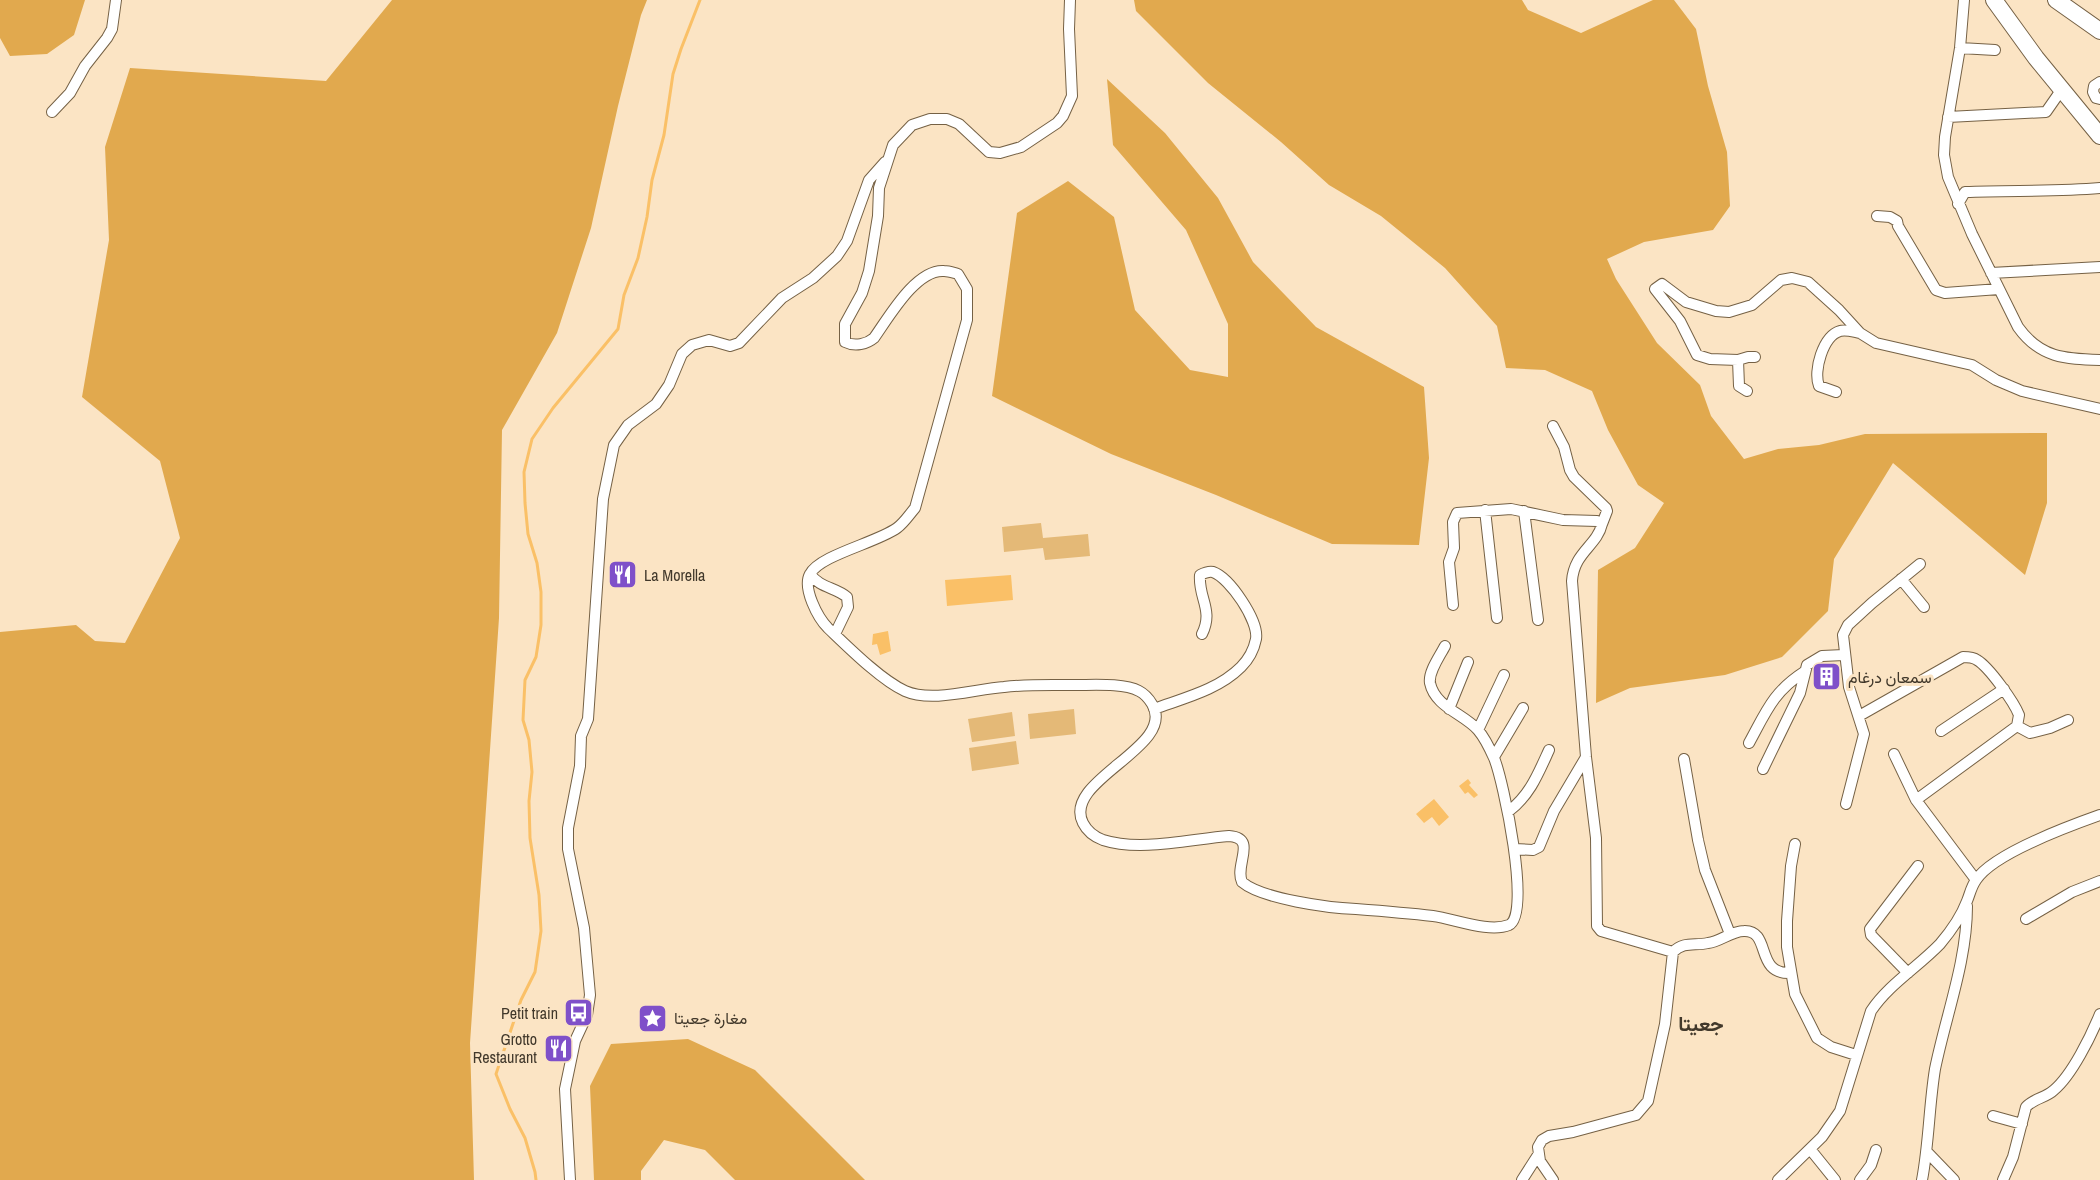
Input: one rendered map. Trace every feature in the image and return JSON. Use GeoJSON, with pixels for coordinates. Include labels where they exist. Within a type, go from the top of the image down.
{"type":"FeatureCollection","features":[{"type":"Feature","properties":{"kind":"highway"},"geometry":{"type":"LineString","coordinates":[[1994,0],[2036,58],[2100,136]]}},
{"type":"Feature","properties":{"kind":"highway"},"geometry":{"type":"LineString","coordinates":[[2056,0],[2100,31]]}},
{"type":"Feature","properties":{"kind":"street"},"geometry":{"type":"LineString","coordinates":[[52,112],[70,93],[85,66],[107,38],[112,28],[117,0]]}},
{"type":"Feature","properties":{"kind":"street"},"geometry":{"type":"LineString","coordinates":[[1070,0],[1068,15],[1072,96],[1067,109],[1057,123],[1021,147],[1000,153],[989,152],[982,148],[959,124],[947,119],[930,119],[912,125],[893,145],[879,188],[878,216],[871,264],[862,294],[845,324],[845,342],[849,344],[869,342],[907,291],[927,275],[943,270],[958,274],[967,289],[967,320],[915,508],[897,528],[820,563],[810,574],[808,585],[813,605],[822,621],[891,683],[907,692],[944,695],[1032,684],[1129,687],[1141,691],[1154,709],[1156,716],[1150,734],[1090,790],[1083,802],[1081,809],[1083,824],[1097,838],[1119,844],[1138,845],[1235,836],[1242,839],[1244,848],[1239,876],[1242,882],[1269,894],[1311,905],[1425,915],[1499,927],[1511,924],[1516,917],[1514,849],[1509,811],[1494,757],[1478,730],[1449,709],[1436,696],[1430,683],[1430,676],[1445,646]]}},
{"type":"Feature","properties":{"kind":"street"},"geometry":{"type":"LineString","coordinates":[[1964,0],[1960,48],[1944,155],[1948,177],[1958,204],[2018,327],[2032,345],[2069,359],[2100,360]]}},
{"type":"Feature","properties":{"kind":"street"},"geometry":{"type":"LineString","coordinates":[[1960,48],[1995,50]]}},
{"type":"Feature","properties":{"kind":"street"},"geometry":{"type":"LineString","coordinates":[[2074,104],[2096,96],[2094,86],[2100,82]]}},
{"type":"Feature","properties":{"kind":"street"},"geometry":{"type":"LineString","coordinates":[[1948,117],[2046,112],[2062,89]]}},
{"type":"Feature","properties":{"kind":"street"},"geometry":{"type":"LineString","coordinates":[[570,1180],[565,1089],[575,1041],[587,1015],[590,995],[584,928],[568,849],[568,828],[580,766],[581,736],[588,719],[603,499],[611,457],[619,436],[628,425],[656,404],[669,385],[682,354],[692,345],[702,340],[730,346],[739,343],[782,298],[813,278],[837,256],[847,241],[869,180],[888,159]]}},
{"type":"Feature","properties":{"kind":"street"},"geometry":{"type":"LineString","coordinates":[[1958,204],[1965,192],[2002,190],[2060,192],[2100,188]]}},
{"type":"Feature","properties":{"kind":"street"},"geometry":{"type":"LineString","coordinates":[[1877,216],[1890,217],[1897,222],[1905,240],[1936,290],[1945,293],[2000,289]]}},
{"type":"Feature","properties":{"kind":"street"},"geometry":{"type":"LineString","coordinates":[[1991,273],[2100,267]]}},
{"type":"Feature","properties":{"kind":"street"},"geometry":{"type":"LineString","coordinates":[[1755,357],[1737,360],[1710,359],[1697,355],[1680,321],[1655,289],[1662,284],[1686,302],[1716,311],[1729,312],[1752,305],[1781,280],[1798,279],[1808,282],[1860,333]]}},
{"type":"Feature","properties":{"kind":"street"},"geometry":{"type":"LineString","coordinates":[[1836,392],[1819,386],[1816,380],[1823,347],[1842,330],[1860,333],[1884,346],[1972,365],[1996,380],[2022,391],[2100,409]]}},
{"type":"Feature","properties":{"kind":"street"},"geometry":{"type":"LineString","coordinates":[[1737,360],[1739,386],[1747,391]]}},
{"type":"Feature","properties":{"kind":"street"},"geometry":{"type":"LineString","coordinates":[[1553,426],[1564,447],[1574,477],[1606,508],[1607,512],[1600,531],[1578,558],[1573,570],[1586,757],[1596,838],[1597,926],[1601,931],[1673,952]]}},
{"type":"Feature","properties":{"kind":"street"},"geometry":{"type":"LineString","coordinates":[[1453,605],[1449,562],[1454,548],[1454,517],[1457,513],[1511,509],[1563,520],[1597,521],[1602,524]]}},
{"type":"Feature","properties":{"kind":"street"},"geometry":{"type":"LineString","coordinates":[[1485,510],[1497,618]]}},
{"type":"Feature","properties":{"kind":"street"},"geometry":{"type":"LineString","coordinates":[[1524,512],[1538,620]]}},
{"type":"Feature","properties":{"kind":"street"},"geometry":{"type":"LineString","coordinates":[[1846,804],[1864,734],[1849,687],[1843,640],[1848,625],[1920,564]]}},
{"type":"Feature","properties":{"kind":"street"},"geometry":{"type":"LineString","coordinates":[[1154,709],[1200,693],[1221,682],[1241,667],[1252,651],[1256,631],[1249,612],[1228,584],[1212,572],[1200,575],[1199,583],[1208,620],[1202,634]]}},
{"type":"Feature","properties":{"kind":"street"},"geometry":{"type":"LineString","coordinates":[[810,574],[823,586],[847,597],[848,607],[835,634]]}},
{"type":"Feature","properties":{"kind":"street"},"geometry":{"type":"LineString","coordinates":[[1901,579],[1924,607]]}},
{"type":"Feature","properties":{"kind":"street"},"geometry":{"type":"LineString","coordinates":[[1763,770],[1800,693],[1807,665],[1817,658],[1844,655]]}},
{"type":"Feature","properties":{"kind":"street"},"geometry":{"type":"LineString","coordinates":[[1859,716],[1963,657],[1970,657],[1982,664],[2004,689],[2019,715],[2017,726],[1916,800]]}},
{"type":"Feature","properties":{"kind":"street"},"geometry":{"type":"LineString","coordinates":[[1449,709],[1468,662]]}},
{"type":"Feature","properties":{"kind":"street"},"geometry":{"type":"LineString","coordinates":[[1749,743],[1777,693],[1786,683],[1804,672]]}},
{"type":"Feature","properties":{"kind":"street"},"geometry":{"type":"LineString","coordinates":[[1478,730],[1504,675]]}},
{"type":"Feature","properties":{"kind":"street"},"geometry":{"type":"LineString","coordinates":[[1941,731],[2004,689]]}},
{"type":"Feature","properties":{"kind":"street"},"geometry":{"type":"LineString","coordinates":[[1494,757],[1523,708]]}},
{"type":"Feature","properties":{"kind":"street"},"geometry":{"type":"LineString","coordinates":[[2017,726],[2030,733],[2068,720]]}},
{"type":"Feature","properties":{"kind":"street"},"geometry":{"type":"LineString","coordinates":[[1509,811],[1530,789],[1549,750]]}},
{"type":"Feature","properties":{"kind":"street"},"geometry":{"type":"LineString","coordinates":[[1893,754],[1916,800],[1976,880]]}},
{"type":"Feature","properties":{"kind":"street"},"geometry":{"type":"LineString","coordinates":[[1514,849],[1533,850],[1539,847],[1554,811],[1586,757]]}},
{"type":"Feature","properties":{"kind":"street"},"geometry":{"type":"LineString","coordinates":[[1684,759],[1705,870],[1730,934]]}},
{"type":"Feature","properties":{"kind":"street"},"geometry":{"type":"LineString","coordinates":[[1778,1180],[1822,1137],[1840,1111],[1871,1011],[1880,998],[1926,959],[1955,926],[1976,880],[1986,868],[1998,860],[2073,825],[2100,815]]}},
{"type":"Feature","properties":{"kind":"street"},"geometry":{"type":"LineString","coordinates":[[1795,844],[1787,921],[1795,994],[1817,1038],[1831,1047],[1856,1055]]}},
{"type":"Feature","properties":{"kind":"street"},"geometry":{"type":"LineString","coordinates":[[1908,972],[1870,935],[1870,929],[1918,866]]}},
{"type":"Feature","properties":{"kind":"street"},"geometry":{"type":"LineString","coordinates":[[2026,919],[2072,892],[2100,882]]}},
{"type":"Feature","properties":{"kind":"street"},"geometry":{"type":"LineString","coordinates":[[1922,1180],[1928,1153],[1935,1071],[1963,951],[1967,902]]}},
{"type":"Feature","properties":{"kind":"street"},"geometry":{"type":"LineString","coordinates":[[1553,1180],[1542,1166],[1538,1155],[1538,1147],[1542,1140],[1549,1136],[1636,1115],[1648,1101],[1665,1024],[1673,952],[1683,945],[1710,943],[1745,930],[1758,938],[1775,972],[1791,973]]}},
{"type":"Feature","properties":{"kind":"street"},"geometry":{"type":"LineString","coordinates":[[2003,1180],[2013,1157],[2026,1107],[2030,1102],[2056,1089],[2090,1039],[2100,1014]]}},
{"type":"Feature","properties":{"kind":"street"},"geometry":{"type":"LineString","coordinates":[[1993,1116],[2022,1124]]}},
{"type":"Feature","properties":{"kind":"street"},"geometry":{"type":"LineString","coordinates":[[1810,1149],[1835,1180]]}},
{"type":"Feature","properties":{"kind":"street"},"geometry":{"type":"LineString","coordinates":[[1860,1180],[1871,1165],[1876,1150]]}},
{"type":"Feature","properties":{"kind":"street"},"geometry":{"type":"LineString","coordinates":[[1928,1153],[1954,1180]]}},
{"type":"Feature","properties":{"kind":"street"},"geometry":{"type":"LineString","coordinates":[[1522,1180],[1538,1155]]}},
{"type":"Feature","properties":{"kind":"shaded area"},"geometry":{"type":"Polygon","coordinates":[[[0,0],[85,0],[74,35],[47,54],[10,56],[0,38],[0,0]]]}},
{"type":"Feature","properties":{"kind":"shaded area"},"geometry":{"type":"Polygon","coordinates":[[[392,0],[647,0],[641,15],[618,106],[591,228],[557,333],[502,430],[499,618],[470,1043],[474,1180],[0,1180],[0,632],[76,625],[95,641],[125,643],[180,538],[160,461],[82,397],[109,240],[105,147],[130,68],[326,81],[392,0]]]}},
{"type":"Feature","properties":{"kind":"shaded area"},"geometry":{"type":"Polygon","coordinates":[[[1134,0],[1522,0],[1528,10],[1581,33],[1653,0],[1674,0],[1696,29],[1708,86],[1727,152],[1730,206],[1713,230],[1644,242],[1607,259],[1616,279],[1657,343],[1700,385],[1711,416],[1744,459],[1778,449],[1819,445],[1865,434],[2047,433],[2047,503],[2025,575],[1893,463],[1834,559],[1828,611],[1782,657],[1725,675],[1630,688],[1596,703],[1598,570],[1635,548],[1664,503],[1638,485],[1608,430],[1592,391],[1545,370],[1506,368],[1497,326],[1445,268],[1381,216],[1329,185],[1281,142],[1208,83],[1136,11],[1134,0]]]}},
{"type":"Feature","properties":{"kind":"shaded area"},"geometry":{"type":"Polygon","coordinates":[[[1107,79],[1165,133],[1218,198],[1253,262],[1316,327],[1424,387],[1429,458],[1419,545],[1332,544],[1111,454],[992,396],[1017,213],[1068,181],[1114,217],[1135,310],[1190,370],[1228,377],[1228,324],[1186,230],[1113,145],[1107,79]]]}},
{"type":"Feature","properties":{"kind":"shaded area"},"geometry":{"type":"Polygon","coordinates":[[[1041,523],[1043,538],[1088,534],[1090,556],[1045,560],[1043,548],[1004,552],[1002,527],[1041,523]]]}},
{"type":"Feature","properties":{"kind":"shaded area"},"geometry":{"type":"Polygon","coordinates":[[[1011,575],[1013,600],[947,606],[945,580],[1011,575]]]}},
{"type":"Feature","properties":{"kind":"shaded area"},"geometry":{"type":"Polygon","coordinates":[[[888,631],[891,651],[880,655],[877,644],[872,645],[873,634],[888,631]]]}},
{"type":"Feature","properties":{"kind":"shaded area"},"geometry":{"type":"Polygon","coordinates":[[[1074,709],[1076,734],[1030,739],[1028,714],[1074,709]]]}},
{"type":"Feature","properties":{"kind":"shaded area"},"geometry":{"type":"Polygon","coordinates":[[[1012,712],[1015,736],[972,742],[968,719],[1012,712]]]}},
{"type":"Feature","properties":{"kind":"shaded area"},"geometry":{"type":"Polygon","coordinates":[[[1016,741],[1019,764],[972,771],[969,748],[1016,741]]]}},
{"type":"Feature","properties":{"kind":"shaded area"},"geometry":{"type":"Polygon","coordinates":[[[1468,779],[1471,783],[1469,785],[1478,795],[1474,798],[1468,792],[1465,794],[1459,786],[1468,779]]]}},
{"type":"Feature","properties":{"kind":"shaded area"},"geometry":{"type":"Polygon","coordinates":[[[1434,799],[1449,817],[1439,826],[1432,817],[1424,823],[1416,814],[1434,799]]]}},
{"type":"Feature","properties":{"kind":"shaded area"},"geometry":{"type":"Polygon","coordinates":[[[688,1039],[755,1070],[865,1180],[735,1180],[705,1150],[664,1140],[641,1171],[641,1180],[594,1180],[590,1086],[611,1044],[688,1039]]]}},
{"type":"Feature","properties":{"kind":"waterway"},"geometry":{"type":"LineString","coordinates":[[536,1180],[525,1138],[496,1074],[521,1000],[535,972],[541,931],[539,895],[530,838],[529,801],[532,772],[529,740],[523,720],[525,680],[536,657],[541,625],[541,592],[537,563],[528,534],[524,472],[532,439],[553,408],[618,329],[624,295],[638,258],[647,217],[652,180],[664,135],[673,74],[700,0]]}},
{"type":"Feature","properties":{"kind":"place","name":"La Morella"},"geometry":{"type":"Point","coordinates":[623,575]}},
{"type":"Feature","properties":{"kind":"place","name":"سمعان درغام"},"geometry":{"type":"Point","coordinates":[1827,677]}},
{"type":"Feature","properties":{"kind":"place","name":"Petit train"},"geometry":{"type":"Point","coordinates":[579,1013]}},
{"type":"Feature","properties":{"kind":"place","name":"مغارة جعيتا"},"geometry":{"type":"Point","coordinates":[653,1018]}},
{"type":"Feature","properties":{"kind":"place","name":"Grotto Restaurant"},"geometry":{"type":"Point","coordinates":[558,1048]}},
{"type":"Feature","properties":{"kind":"district","name":"جعيتا"},"geometry":{"type":"Point","coordinates":[1701,1024]}}]}
